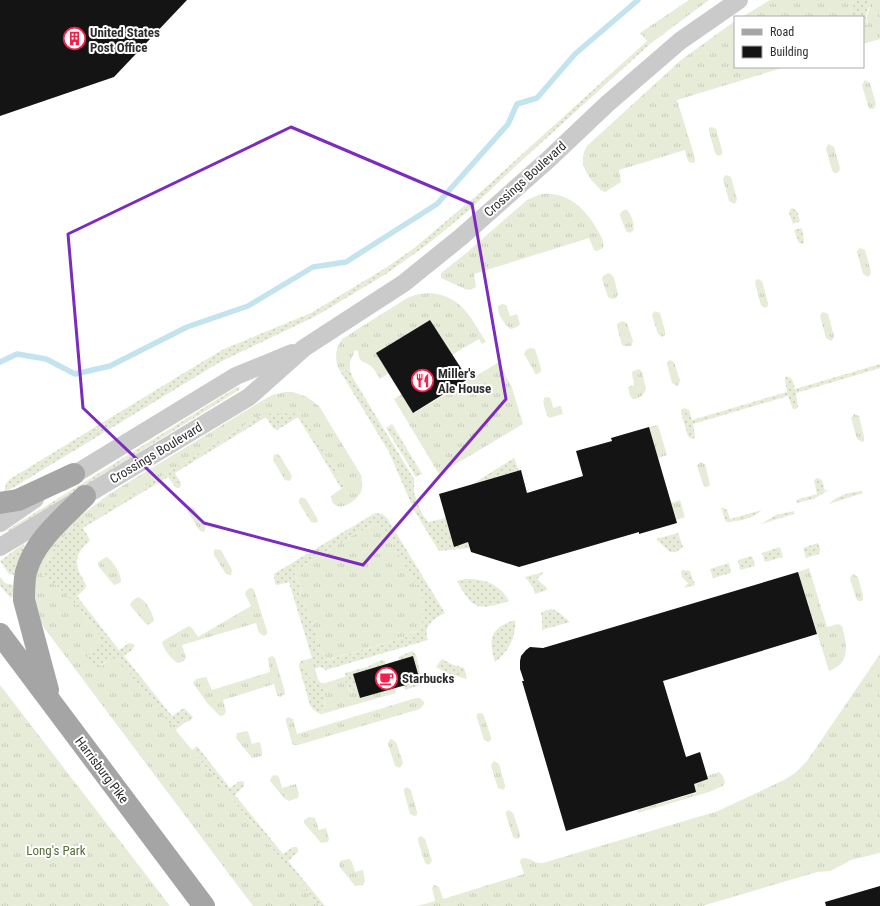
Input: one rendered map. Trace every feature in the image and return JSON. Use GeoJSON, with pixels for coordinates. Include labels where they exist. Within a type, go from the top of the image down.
{"type":"FeatureCollection","features":[{"type":"Feature","properties":{"kind":"main road"},"geometry":{"type":"LineString","coordinates":[[0,503],[18,500],[74,474]]}},
{"type":"Feature","properties":{"kind":"main road"},"geometry":{"type":"LineString","coordinates":[[51,702],[24,600],[24,585],[34,552],[51,529],[85,496]]}},
{"type":"Feature","properties":{"kind":"main road","name":"Harrisburg Pike"},"geometry":{"type":"LineString","coordinates":[[0,634],[204,906]]}},
{"type":"Feature","properties":{"kind":"street","name":"Crossings Boulevard"},"geometry":{"type":"LineString","coordinates":[[0,523],[74,474],[236,376],[304,348],[356,316],[410,278],[461,237],[549,159],[607,104],[680,41],[739,0]]}},
{"type":"Feature","properties":{"kind":"street","name":"Crossings Boulevard"},"geometry":{"type":"LineString","coordinates":[[0,547],[249,397],[304,348]]}},
{"type":"Feature","properties":{"kind":"highlighted area"},"geometry":{"type":"Polygon","coordinates":[[[291,127],[472,204],[506,399],[363,565],[204,523],[83,408],[68,234],[291,127]]]}},
{"type":"Feature","properties":{"kind":"green space"},"geometry":{"type":"Polygon","coordinates":[[[689,0],[709,0],[650,44],[640,33],[689,0]]]}},
{"type":"Feature","properties":{"kind":"green space"},"geometry":{"type":"Polygon","coordinates":[[[770,0],[854,0],[850,16],[744,16],[770,0]]]}},
{"type":"Feature","properties":{"kind":"green space"},"geometry":{"type":"Polygon","coordinates":[[[854,0],[869,0],[870,3],[866,15],[867,26],[864,31],[864,16],[850,16],[854,0]]]}},
{"type":"Feature","properties":{"kind":"green space"},"geometry":{"type":"Polygon","coordinates":[[[869,0],[880,0],[880,39],[864,44],[864,30],[868,24],[867,17],[870,3],[869,0]]]}},
{"type":"Feature","properties":{"kind":"green space"},"geometry":{"type":"Polygon","coordinates":[[[734,22],[734,68],[782,68],[677,100],[695,162],[691,163],[688,161],[685,150],[619,170],[621,182],[605,192],[601,190],[588,176],[584,166],[583,157],[587,146],[681,60],[734,22]]]}},
{"type":"Feature","properties":{"kind":"green space"},"geometry":{"type":"Polygon","coordinates":[[[647,41],[650,44],[467,212],[428,244],[386,274],[316,316],[220,362],[4,492],[6,484],[10,479],[197,365],[224,349],[311,313],[384,269],[413,249],[476,196],[647,41]]]}},
{"type":"Feature","properties":{"kind":"green space"},"geometry":{"type":"Polygon","coordinates":[[[865,80],[870,83],[876,104],[873,109],[870,109],[868,106],[862,85],[865,80]]]}},
{"type":"Feature","properties":{"kind":"green space"},"geometry":{"type":"Polygon","coordinates":[[[712,127],[716,129],[722,150],[722,154],[720,156],[715,153],[709,131],[709,128],[712,127]]]}},
{"type":"Feature","properties":{"kind":"green space"},"geometry":{"type":"Polygon","coordinates":[[[829,144],[834,147],[840,168],[837,173],[834,173],[832,170],[826,149],[829,144]]]}},
{"type":"Feature","properties":{"kind":"green space"},"geometry":{"type":"Polygon","coordinates":[[[726,175],[731,177],[737,199],[734,204],[729,201],[723,179],[726,175]]]}},
{"type":"Feature","properties":{"kind":"green space"},"geometry":{"type":"Polygon","coordinates":[[[541,194],[560,195],[575,203],[582,209],[600,235],[603,241],[603,248],[597,251],[594,250],[589,238],[474,274],[476,287],[470,290],[441,278],[441,273],[527,200],[541,194]]]}},
{"type":"Feature","properties":{"kind":"green space"},"geometry":{"type":"Polygon","coordinates":[[[792,208],[797,211],[800,221],[793,224],[789,213],[792,208]]]}},
{"type":"Feature","properties":{"kind":"green space"},"geometry":{"type":"Polygon","coordinates":[[[626,209],[633,222],[633,231],[630,233],[626,231],[620,216],[621,212],[626,209]]]}},
{"type":"Feature","properties":{"kind":"green space"},"geometry":{"type":"Polygon","coordinates":[[[802,228],[804,242],[802,244],[799,243],[794,230],[802,228]]]}},
{"type":"Feature","properties":{"kind":"green space"},"geometry":{"type":"Polygon","coordinates":[[[860,248],[865,250],[871,272],[868,277],[863,274],[857,252],[860,248]]]}},
{"type":"Feature","properties":{"kind":"green space"},"geometry":{"type":"Polygon","coordinates":[[[608,273],[614,278],[618,294],[616,298],[612,299],[608,297],[602,279],[603,276],[608,273]]]}},
{"type":"Feature","properties":{"kind":"green space"},"geometry":{"type":"Polygon","coordinates":[[[758,279],[762,281],[768,303],[768,306],[765,308],[761,305],[755,283],[758,279]]]}},
{"type":"Feature","properties":{"kind":"green space"},"geometry":{"type":"Polygon","coordinates":[[[430,293],[441,295],[458,303],[470,317],[486,342],[482,344],[479,339],[452,355],[430,320],[377,353],[389,373],[380,379],[372,367],[361,360],[358,351],[355,350],[350,362],[350,370],[340,371],[336,355],[342,339],[409,297],[430,293]]]}},
{"type":"Feature","properties":{"kind":"green space"},"geometry":{"type":"Polygon","coordinates":[[[502,304],[506,305],[510,316],[517,314],[520,324],[517,327],[511,329],[500,316],[498,306],[502,304]]]}},
{"type":"Feature","properties":{"kind":"green space"},"geometry":{"type":"Polygon","coordinates":[[[655,311],[660,313],[665,331],[665,335],[662,337],[658,334],[652,315],[655,311]]]}},
{"type":"Feature","properties":{"kind":"green space"},"geometry":{"type":"Polygon","coordinates":[[[823,312],[828,314],[834,336],[831,341],[826,338],[820,316],[823,312]]]}},
{"type":"Feature","properties":{"kind":"green space"},"geometry":{"type":"Polygon","coordinates":[[[622,321],[627,323],[633,341],[631,346],[622,345],[617,324],[622,321]]]}},
{"type":"Feature","properties":{"kind":"green space"},"geometry":{"type":"Polygon","coordinates":[[[530,348],[535,349],[541,368],[541,371],[538,374],[535,374],[524,354],[526,350],[530,348]]]}},
{"type":"Feature","properties":{"kind":"green space"},"geometry":{"type":"Polygon","coordinates":[[[670,360],[674,362],[680,380],[677,386],[672,383],[667,364],[670,360]]]}},
{"type":"Feature","properties":{"kind":"green space"},"geometry":{"type":"Polygon","coordinates":[[[499,362],[512,388],[523,424],[439,474],[394,399],[402,394],[414,413],[499,362]]]}},
{"type":"Feature","properties":{"kind":"green space"},"geometry":{"type":"Polygon","coordinates":[[[880,364],[880,368],[796,393],[798,407],[796,409],[793,409],[788,396],[693,424],[695,437],[693,439],[688,436],[681,413],[684,408],[689,410],[692,420],[787,392],[785,378],[787,376],[792,379],[795,389],[880,364]]]}},
{"type":"Feature","properties":{"kind":"green space"},"geometry":{"type":"Polygon","coordinates":[[[639,369],[642,372],[646,389],[641,396],[633,399],[630,396],[628,387],[634,385],[633,371],[639,369]]]}},
{"type":"Feature","properties":{"kind":"green space"},"geometry":{"type":"Polygon","coordinates":[[[350,370],[353,378],[414,479],[414,493],[422,514],[428,522],[446,518],[454,546],[469,542],[470,548],[439,551],[414,510],[389,452],[340,371],[350,370]]]}},
{"type":"Feature","properties":{"kind":"green space"},"geometry":{"type":"Polygon","coordinates":[[[237,387],[240,387],[239,390],[11,532],[8,531],[9,529],[237,387]]]}},
{"type":"Feature","properties":{"kind":"green space"},"geometry":{"type":"Polygon","coordinates":[[[293,392],[307,397],[319,406],[361,475],[361,492],[352,502],[339,506],[332,502],[331,496],[345,486],[300,414],[263,414],[85,523],[84,519],[58,544],[49,558],[42,575],[67,595],[81,610],[100,636],[98,645],[91,651],[102,666],[111,659],[118,659],[319,906],[253,906],[45,629],[40,621],[33,592],[39,562],[65,528],[109,494],[265,399],[272,395],[293,392]]]}},
{"type":"Feature","properties":{"kind":"green space"},"geometry":{"type":"Polygon","coordinates":[[[548,397],[551,399],[553,408],[561,406],[563,414],[549,418],[544,403],[544,398],[548,397]]]}},
{"type":"Feature","properties":{"kind":"green space"},"geometry":{"type":"Polygon","coordinates":[[[300,413],[345,486],[341,488],[298,417],[277,430],[273,428],[266,417],[175,473],[181,483],[180,488],[176,488],[168,477],[83,528],[90,540],[78,555],[77,564],[79,572],[86,585],[85,589],[77,596],[119,650],[129,643],[134,645],[133,649],[124,656],[172,716],[184,708],[193,717],[191,720],[188,722],[187,721],[175,730],[118,659],[109,660],[97,668],[92,666],[88,659],[88,654],[98,645],[100,636],[67,595],[42,575],[49,557],[58,543],[84,518],[85,523],[263,414],[300,413]]]}},
{"type":"Feature","properties":{"kind":"green space"},"geometry":{"type":"Polygon","coordinates":[[[854,414],[859,416],[864,437],[864,441],[862,442],[857,439],[851,418],[854,414]]]}},
{"type":"Feature","properties":{"kind":"green space"},"geometry":{"type":"Polygon","coordinates":[[[392,424],[422,474],[416,477],[386,428],[392,424]]]}},
{"type":"Feature","properties":{"kind":"green space"},"geometry":{"type":"Polygon","coordinates":[[[658,425],[667,455],[658,458],[649,427],[658,425]]]}},
{"type":"Feature","properties":{"kind":"green space"},"geometry":{"type":"Polygon","coordinates":[[[277,454],[280,456],[292,476],[290,481],[285,480],[273,460],[274,455],[277,454]]]}},
{"type":"Feature","properties":{"kind":"green space"},"geometry":{"type":"Polygon","coordinates":[[[514,458],[519,471],[471,485],[514,458]]]}},
{"type":"Feature","properties":{"kind":"green space"},"geometry":{"type":"Polygon","coordinates":[[[700,462],[705,464],[710,485],[707,487],[703,484],[697,466],[700,462]]]}},
{"type":"Feature","properties":{"kind":"green space"},"geometry":{"type":"Polygon","coordinates":[[[817,478],[822,480],[825,491],[830,489],[814,499],[797,503],[796,500],[817,494],[814,480],[817,478]]]}},
{"type":"Feature","properties":{"kind":"green space"},"geometry":{"type":"Polygon","coordinates":[[[862,491],[863,493],[829,504],[840,496],[862,491]]]}},
{"type":"Feature","properties":{"kind":"green space"},"geometry":{"type":"Polygon","coordinates":[[[301,497],[306,499],[317,518],[318,521],[316,523],[311,522],[299,503],[301,497]]]}},
{"type":"Feature","properties":{"kind":"green space"},"geometry":{"type":"Polygon","coordinates":[[[680,500],[685,517],[676,520],[671,503],[680,500]]]}},
{"type":"Feature","properties":{"kind":"green space"},"geometry":{"type":"Polygon","coordinates":[[[189,506],[194,508],[206,527],[204,532],[200,531],[188,512],[187,508],[189,506]]]}},
{"type":"Feature","properties":{"kind":"green space"},"geometry":{"type":"Polygon","coordinates":[[[721,508],[727,510],[730,519],[762,510],[754,516],[746,519],[726,522],[721,508]]]}},
{"type":"Feature","properties":{"kind":"green space"},"geometry":{"type":"Polygon","coordinates":[[[794,511],[794,514],[761,524],[776,515],[794,511]]]}},
{"type":"Feature","properties":{"kind":"green space"},"geometry":{"type":"Polygon","coordinates":[[[375,513],[382,514],[387,518],[445,613],[433,620],[428,627],[428,640],[326,670],[320,667],[317,668],[315,660],[303,663],[308,671],[310,679],[318,679],[321,683],[325,683],[327,692],[322,714],[318,713],[310,705],[299,667],[301,661],[312,658],[289,582],[277,585],[275,584],[274,574],[375,513]],[[377,524],[372,525],[353,535],[294,573],[300,586],[301,597],[317,634],[319,652],[324,661],[394,641],[421,630],[423,608],[422,595],[383,528],[377,524]]]}},
{"type":"Feature","properties":{"kind":"green space"},"geometry":{"type":"Polygon","coordinates":[[[377,524],[383,528],[422,595],[423,608],[421,630],[394,641],[323,661],[319,652],[317,634],[301,597],[300,586],[294,573],[353,535],[377,524]]]}},
{"type":"Feature","properties":{"kind":"green space"},"geometry":{"type":"Polygon","coordinates":[[[678,533],[683,547],[676,552],[670,552],[656,539],[678,533]]]}},
{"type":"Feature","properties":{"kind":"green space"},"geometry":{"type":"Polygon","coordinates":[[[818,543],[820,549],[819,554],[806,558],[803,548],[818,543]]]}},
{"type":"Feature","properties":{"kind":"green space"},"geometry":{"type":"Polygon","coordinates":[[[23,544],[25,545],[14,575],[9,574],[0,561],[23,544]]]}},
{"type":"Feature","properties":{"kind":"green space"},"geometry":{"type":"Polygon","coordinates":[[[780,547],[783,557],[765,562],[762,553],[780,547]]]}},
{"type":"Feature","properties":{"kind":"green space"},"geometry":{"type":"Polygon","coordinates":[[[215,549],[221,550],[232,570],[231,575],[226,574],[214,555],[215,549]]]}},
{"type":"Feature","properties":{"kind":"green space"},"geometry":{"type":"Polygon","coordinates":[[[752,556],[755,566],[740,570],[738,560],[752,556]]]}},
{"type":"Feature","properties":{"kind":"green space"},"geometry":{"type":"Polygon","coordinates":[[[106,557],[118,571],[121,578],[120,583],[114,585],[99,567],[98,562],[106,557]]]}},
{"type":"Feature","properties":{"kind":"green space"},"geometry":{"type":"Polygon","coordinates":[[[729,563],[731,573],[713,578],[710,569],[729,563]]]}},
{"type":"Feature","properties":{"kind":"green space"},"geometry":{"type":"Polygon","coordinates":[[[809,568],[827,627],[838,624],[842,626],[845,640],[846,653],[841,664],[829,671],[798,572],[809,568]]]}},
{"type":"Feature","properties":{"kind":"green space"},"geometry":{"type":"Polygon","coordinates":[[[683,570],[690,571],[695,585],[684,588],[688,583],[682,577],[681,572],[683,570]]]}},
{"type":"Feature","properties":{"kind":"green space"},"geometry":{"type":"Polygon","coordinates":[[[544,572],[537,579],[547,588],[547,590],[535,594],[534,589],[525,577],[544,572]]]}},
{"type":"Feature","properties":{"kind":"green space"},"geometry":{"type":"Polygon","coordinates":[[[853,574],[858,577],[863,596],[863,600],[861,601],[858,601],[856,598],[850,579],[853,574]]]}},
{"type":"Feature","properties":{"kind":"green space"},"geometry":{"type":"Polygon","coordinates":[[[0,577],[5,583],[13,585],[13,596],[11,598],[0,586],[0,577]]]}},
{"type":"Feature","properties":{"kind":"green space"},"geometry":{"type":"Polygon","coordinates":[[[465,579],[484,581],[496,586],[509,601],[490,606],[477,606],[467,598],[457,581],[465,579]]]}},
{"type":"Feature","properties":{"kind":"green space"},"geometry":{"type":"Polygon","coordinates":[[[250,588],[254,590],[267,634],[264,636],[259,633],[256,623],[182,645],[186,658],[184,661],[178,663],[168,654],[162,642],[187,627],[189,626],[192,628],[198,637],[251,606],[245,594],[250,588]]]}},
{"type":"Feature","properties":{"kind":"green space"},"geometry":{"type":"Polygon","coordinates":[[[138,597],[146,603],[152,614],[154,621],[148,625],[130,605],[132,601],[138,597]]]}},
{"type":"Feature","properties":{"kind":"green space"},"geometry":{"type":"Polygon","coordinates":[[[551,609],[557,611],[570,622],[542,630],[541,612],[551,609]]]}},
{"type":"Feature","properties":{"kind":"green space"},"geometry":{"type":"Polygon","coordinates":[[[515,620],[513,639],[504,654],[495,662],[492,646],[493,635],[500,627],[515,620]]]}},
{"type":"Feature","properties":{"kind":"green space"},"geometry":{"type":"Polygon","coordinates":[[[412,651],[416,655],[420,673],[433,681],[405,690],[404,686],[420,681],[413,656],[399,660],[398,657],[412,651]]]}},
{"type":"Feature","properties":{"kind":"green space"},"geometry":{"type":"Polygon","coordinates":[[[880,654],[880,853],[851,860],[830,871],[817,872],[702,906],[417,906],[435,901],[432,888],[434,885],[439,887],[443,899],[524,874],[520,862],[523,858],[538,863],[543,863],[718,811],[784,780],[795,773],[807,761],[880,654]]]}},
{"type":"Feature","properties":{"kind":"green space"},"geometry":{"type":"Polygon","coordinates":[[[272,656],[275,658],[285,692],[285,694],[280,697],[277,695],[274,684],[223,700],[226,711],[224,715],[220,716],[208,704],[193,683],[196,679],[206,677],[212,690],[270,672],[268,658],[272,656]]]}},
{"type":"Feature","properties":{"kind":"green space"},"geometry":{"type":"Polygon","coordinates":[[[442,659],[451,664],[464,668],[467,679],[447,673],[436,667],[442,659]]]}},
{"type":"Feature","properties":{"kind":"green space"},"geometry":{"type":"Polygon","coordinates":[[[315,660],[317,668],[315,669],[318,679],[310,679],[302,663],[315,660]]]}},
{"type":"Feature","properties":{"kind":"green space"},"geometry":{"type":"Polygon","coordinates":[[[381,660],[385,661],[386,664],[353,674],[357,689],[349,691],[344,677],[346,676],[345,673],[367,667],[381,660]]]}},
{"type":"Feature","properties":{"kind":"green space"},"geometry":{"type":"Polygon","coordinates":[[[344,677],[349,691],[357,689],[360,698],[395,688],[396,693],[322,714],[327,692],[325,683],[344,677]]]}},
{"type":"Feature","properties":{"kind":"green space","name":"Long's Park"},"geometry":{"type":"Polygon","coordinates":[[[0,685],[170,906],[0,906],[0,685]]]}},
{"type":"Feature","properties":{"kind":"green space"},"geometry":{"type":"Polygon","coordinates":[[[420,698],[424,702],[420,709],[298,745],[293,745],[286,722],[288,717],[293,719],[297,734],[420,698]]]}},
{"type":"Feature","properties":{"kind":"green space"},"geometry":{"type":"Polygon","coordinates":[[[482,713],[484,716],[491,737],[491,740],[488,742],[484,740],[477,718],[477,714],[482,713]]]}},
{"type":"Feature","properties":{"kind":"green space"},"geometry":{"type":"Polygon","coordinates":[[[247,731],[252,744],[260,742],[262,756],[252,758],[236,738],[237,733],[247,731]]]}},
{"type":"Feature","properties":{"kind":"green space"},"geometry":{"type":"Polygon","coordinates":[[[391,739],[396,742],[403,763],[400,768],[395,766],[388,744],[391,739]]]}},
{"type":"Feature","properties":{"kind":"green space"},"geometry":{"type":"Polygon","coordinates":[[[197,746],[230,788],[238,782],[244,782],[244,786],[235,795],[283,854],[293,847],[297,847],[298,852],[288,861],[325,906],[319,906],[192,750],[197,746]]]}},
{"type":"Feature","properties":{"kind":"green space"},"geometry":{"type":"Polygon","coordinates":[[[494,761],[499,764],[505,785],[503,790],[498,788],[491,766],[494,761]]]}},
{"type":"Feature","properties":{"kind":"green space"},"geometry":{"type":"Polygon","coordinates":[[[719,772],[725,782],[723,786],[709,792],[638,813],[637,810],[696,793],[694,784],[707,779],[707,776],[719,772]]]}},
{"type":"Feature","properties":{"kind":"green space"},"geometry":{"type":"Polygon","coordinates":[[[276,775],[279,777],[282,788],[296,784],[299,794],[298,798],[289,801],[285,799],[270,781],[272,776],[276,775]]]}},
{"type":"Feature","properties":{"kind":"green space"},"geometry":{"type":"Polygon","coordinates":[[[407,787],[411,790],[417,812],[417,815],[414,816],[410,814],[404,792],[404,789],[407,787]]]}},
{"type":"Feature","properties":{"kind":"green space"},"geometry":{"type":"Polygon","coordinates":[[[508,810],[513,813],[520,834],[520,837],[517,839],[513,837],[506,815],[508,810]]]}},
{"type":"Feature","properties":{"kind":"green space"},"geometry":{"type":"Polygon","coordinates":[[[309,817],[315,818],[319,830],[326,828],[329,839],[328,842],[321,843],[304,823],[304,820],[309,817]]]}},
{"type":"Feature","properties":{"kind":"green space"},"geometry":{"type":"Polygon","coordinates":[[[421,836],[425,839],[432,861],[429,865],[425,863],[418,841],[418,838],[421,836]]]}},
{"type":"Feature","properties":{"kind":"green space"},"geometry":{"type":"Polygon","coordinates":[[[349,859],[352,862],[355,872],[363,870],[365,881],[363,885],[355,886],[339,866],[340,861],[349,859]]]}},
{"type":"Feature","properties":{"kind":"building","name":"United States Post Office"},"geometry":{"type":"Polygon","coordinates":[[[0,0],[187,0],[114,77],[0,116],[0,0]]]}},
{"type":"Feature","properties":{"kind":"building"},"geometry":{"type":"Polygon","coordinates":[[[430,320],[468,379],[413,413],[376,353],[430,320]]]}},
{"type":"Feature","properties":{"kind":"building"},"geometry":{"type":"Polygon","coordinates":[[[649,427],[677,523],[639,534],[639,532],[519,567],[471,552],[468,542],[454,547],[439,494],[521,470],[527,493],[583,476],[576,451],[612,441],[611,438],[649,427]]]}},
{"type":"Feature","properties":{"kind":"building"},"geometry":{"type":"Polygon","coordinates":[[[798,572],[817,634],[663,681],[686,757],[700,752],[708,779],[694,784],[696,792],[566,831],[522,681],[524,681],[520,669],[520,661],[521,656],[526,650],[530,647],[543,648],[798,572]]]}},
{"type":"Feature","properties":{"kind":"building","name":"Starbucks"},"geometry":{"type":"Polygon","coordinates":[[[413,656],[420,681],[360,698],[353,674],[413,656]]]}},
{"type":"Feature","properties":{"kind":"building"},"geometry":{"type":"Polygon","coordinates":[[[880,886],[880,906],[826,906],[825,902],[880,886]]]}},
{"type":"Feature","properties":{"kind":"waterway"},"geometry":{"type":"LineString","coordinates":[[0,362],[17,354],[46,359],[75,374],[110,366],[187,327],[248,306],[313,267],[346,262],[437,204],[508,124],[517,104],[537,98],[575,54],[638,0]]}},
{"type":"Feature","properties":{"kind":"place","name":"United States Post Office"},"geometry":{"type":"Point","coordinates":[75,39]}},
{"type":"Feature","properties":{"kind":"place","name":"Miller's Ale House"},"geometry":{"type":"Point","coordinates":[423,380]}},
{"type":"Feature","properties":{"kind":"place","name":"Starbucks"},"geometry":{"type":"Point","coordinates":[386,678]}}]}
